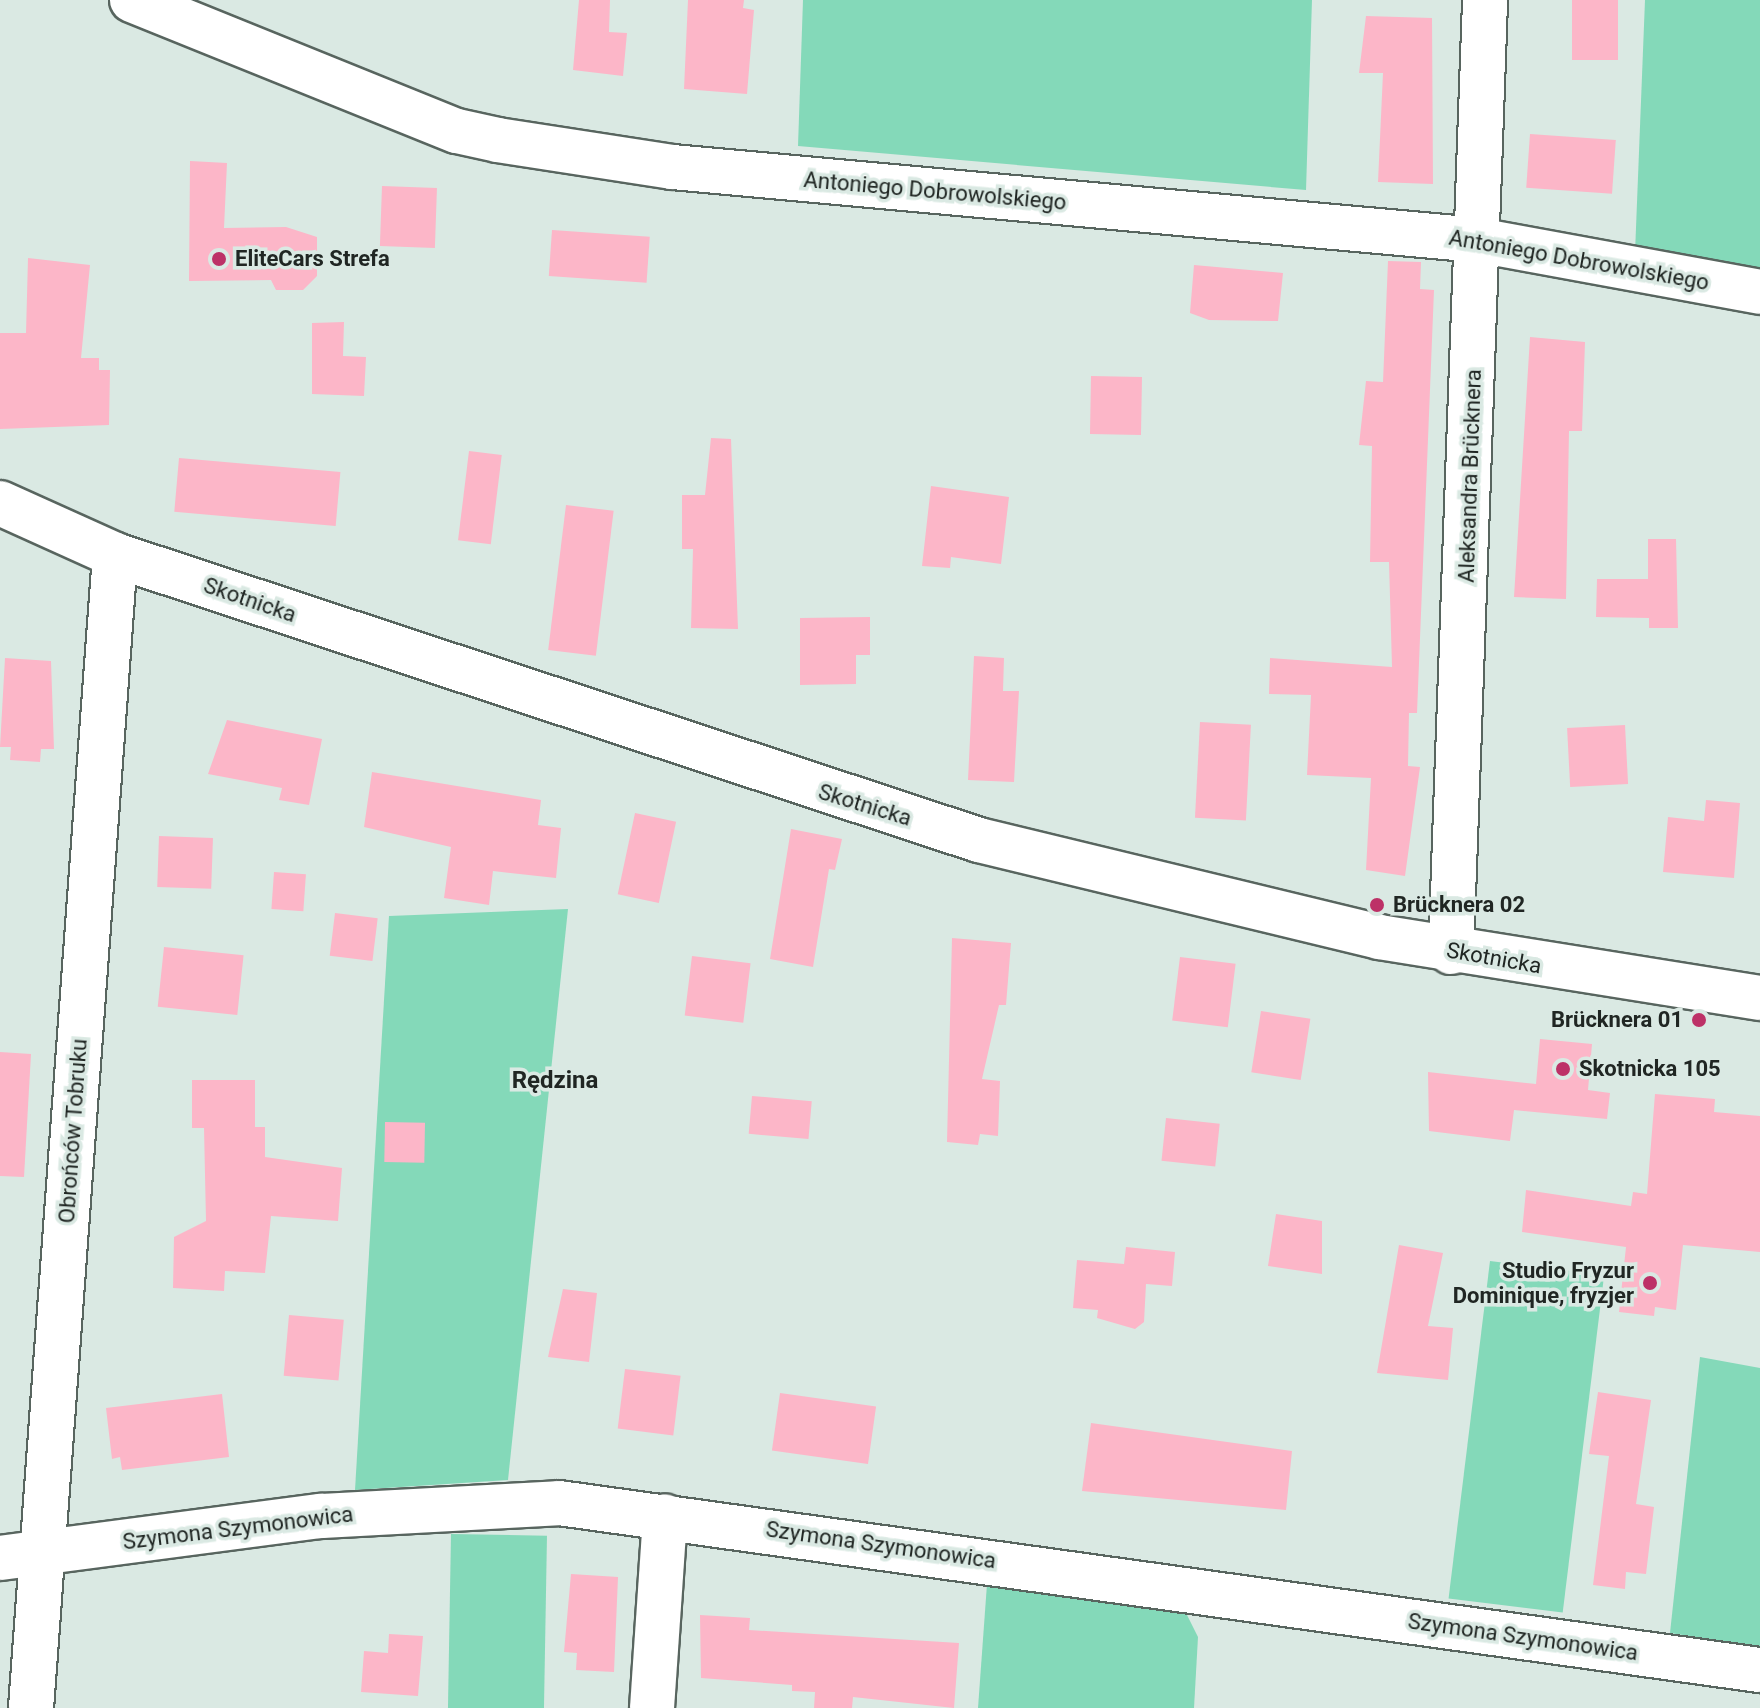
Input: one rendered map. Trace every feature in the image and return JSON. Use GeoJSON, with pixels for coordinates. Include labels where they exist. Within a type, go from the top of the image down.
{"type":"FeatureCollection","features":[{"type":"Feature","properties":{"kind":"street","name":"Antoniego Dobrowolskiego"},"geometry":{"type":"LineString","coordinates":[[132,0],[457,131],[498,140],[672,167],[1478,240],[1760,292]]}},
{"type":"Feature","properties":{"kind":"street","name":"Aleksandra Brücknera"},"geometry":{"type":"LineString","coordinates":[[1451,952],[1485,0]]}},
{"type":"Feature","properties":{"kind":"street","name":"Skotnicka"},"geometry":{"type":"LineString","coordinates":[[0,503],[115,555],[979,840],[1451,952],[1760,998]]}},
{"type":"Feature","properties":{"kind":"street","name":"Obrońców Tobruku"},"geometry":{"type":"LineString","coordinates":[[31,1708],[115,555]]}},
{"type":"Feature","properties":{"kind":"street","name":"Szymona Szymonowica"},"geometry":{"type":"LineString","coordinates":[[0,1558],[321,1516],[504,1503],[665,1516],[1760,1670]]}},
{"type":"Feature","properties":{"kind":"street"},"geometry":{"type":"LineString","coordinates":[[652,1708],[665,1516]]}},
{"type":"Feature","properties":{"kind":"green space"},"geometry":{"type":"Polygon","coordinates":[[[803,0],[1312,0],[1306,190],[798,146],[803,0]]]}},
{"type":"Feature","properties":{"kind":"green space"},"geometry":{"type":"Polygon","coordinates":[[[1645,0],[1760,0],[1760,277],[1635,253],[1645,0]]]}},
{"type":"Feature","properties":{"kind":"green space"},"geometry":{"type":"Polygon","coordinates":[[[568,909],[508,1480],[355,1490],[389,916],[568,909]]]}},
{"type":"Feature","properties":{"kind":"green space"},"geometry":{"type":"Polygon","coordinates":[[[1490,1261],[1604,1275],[1563,1612],[1449,1598],[1490,1261]]]}},
{"type":"Feature","properties":{"kind":"green space"},"geometry":{"type":"Polygon","coordinates":[[[1700,1357],[1760,1368],[1760,1647],[1670,1633],[1700,1357]]]}},
{"type":"Feature","properties":{"kind":"green space"},"geometry":{"type":"Polygon","coordinates":[[[451,1534],[547,1536],[544,1708],[448,1708],[451,1534]]]}},
{"type":"Feature","properties":{"kind":"green space"},"geometry":{"type":"Polygon","coordinates":[[[987,1584],[1185,1611],[1198,1637],[1194,1708],[978,1708],[987,1584]]]}},
{"type":"Feature","properties":{"kind":"building"},"geometry":{"type":"Polygon","coordinates":[[[579,0],[610,0],[609,32],[627,33],[623,76],[573,70],[579,0]]]}},
{"type":"Feature","properties":{"kind":"building"},"geometry":{"type":"Polygon","coordinates":[[[688,0],[744,0],[743,8],[754,10],[747,94],[684,89],[688,0]]]}},
{"type":"Feature","properties":{"kind":"building"},"geometry":{"type":"Polygon","coordinates":[[[1572,0],[1618,0],[1618,60],[1572,60],[1572,0]]]}},
{"type":"Feature","properties":{"kind":"building"},"geometry":{"type":"Polygon","coordinates":[[[1366,16],[1432,18],[1433,184],[1378,182],[1383,73],[1359,73],[1366,16]]]}},
{"type":"Feature","properties":{"kind":"building"},"geometry":{"type":"Polygon","coordinates":[[[1530,134],[1616,140],[1612,194],[1526,188],[1530,134]]]}},
{"type":"Feature","properties":{"kind":"building"},"geometry":{"type":"Polygon","coordinates":[[[190,161],[227,163],[224,228],[286,227],[317,237],[317,276],[303,290],[276,290],[271,280],[189,281],[190,161]]]}},
{"type":"Feature","properties":{"kind":"building"},"geometry":{"type":"Polygon","coordinates":[[[382,186],[437,188],[435,248],[380,246],[382,186]]]}},
{"type":"Feature","properties":{"kind":"building"},"geometry":{"type":"Polygon","coordinates":[[[552,230],[650,237],[647,283],[549,276],[552,230]]]}},
{"type":"Feature","properties":{"kind":"building"},"geometry":{"type":"Polygon","coordinates":[[[28,258],[90,265],[81,358],[99,358],[99,370],[110,370],[109,425],[0,429],[0,333],[26,333],[28,258]]]}},
{"type":"Feature","properties":{"kind":"building"},"geometry":{"type":"Polygon","coordinates":[[[1388,261],[1421,262],[1420,289],[1434,290],[1417,713],[1409,713],[1408,766],[1420,767],[1405,876],[1366,870],[1371,778],[1307,775],[1311,695],[1269,694],[1270,658],[1392,667],[1389,562],[1370,562],[1372,446],[1359,445],[1366,381],[1383,382],[1388,261]]]}},
{"type":"Feature","properties":{"kind":"building"},"geometry":{"type":"Polygon","coordinates":[[[1194,265],[1283,273],[1278,321],[1209,320],[1190,313],[1194,265]]]}},
{"type":"Feature","properties":{"kind":"building"},"geometry":{"type":"Polygon","coordinates":[[[344,322],[343,356],[366,357],[364,396],[312,394],[312,323],[344,322]]]}},
{"type":"Feature","properties":{"kind":"building"},"geometry":{"type":"Polygon","coordinates":[[[1530,337],[1585,342],[1582,431],[1569,431],[1566,599],[1514,597],[1530,337]]]}},
{"type":"Feature","properties":{"kind":"building"},"geometry":{"type":"Polygon","coordinates":[[[1091,376],[1142,377],[1141,435],[1090,434],[1091,376]]]}},
{"type":"Feature","properties":{"kind":"building"},"geometry":{"type":"Polygon","coordinates":[[[711,438],[731,439],[738,629],[691,628],[693,549],[682,549],[682,495],[705,495],[711,438]]]}},
{"type":"Feature","properties":{"kind":"building"},"geometry":{"type":"Polygon","coordinates":[[[469,451],[502,455],[491,544],[458,540],[469,451]]]}},
{"type":"Feature","properties":{"kind":"building"},"geometry":{"type":"Polygon","coordinates":[[[179,458],[340,472],[336,526],[174,512],[179,458]]]}},
{"type":"Feature","properties":{"kind":"building"},"geometry":{"type":"Polygon","coordinates":[[[931,486],[1009,497],[1001,564],[951,557],[950,568],[922,566],[931,486]]]}},
{"type":"Feature","properties":{"kind":"building"},"geometry":{"type":"Polygon","coordinates":[[[566,505],[614,511],[596,656],[548,650],[566,505]]]}},
{"type":"Feature","properties":{"kind":"building"},"geometry":{"type":"Polygon","coordinates":[[[1648,539],[1676,539],[1678,628],[1649,628],[1649,618],[1596,617],[1597,579],[1648,579],[1648,539]]]}},
{"type":"Feature","properties":{"kind":"building"},"geometry":{"type":"Polygon","coordinates":[[[870,617],[870,655],[856,655],[856,684],[800,685],[800,618],[870,617]]]}},
{"type":"Feature","properties":{"kind":"building"},"geometry":{"type":"Polygon","coordinates":[[[974,656],[1004,658],[1003,691],[1019,691],[1014,782],[968,780],[974,656]]]}},
{"type":"Feature","properties":{"kind":"building"},"geometry":{"type":"Polygon","coordinates":[[[5,658],[51,661],[54,749],[41,749],[40,762],[10,760],[11,747],[0,747],[5,658]]]}},
{"type":"Feature","properties":{"kind":"building"},"geometry":{"type":"Polygon","coordinates":[[[227,720],[322,739],[309,805],[279,800],[282,788],[208,774],[227,720]]]}},
{"type":"Feature","properties":{"kind":"building"},"geometry":{"type":"Polygon","coordinates":[[[1200,722],[1251,725],[1246,821],[1195,818],[1200,722]]]}},
{"type":"Feature","properties":{"kind":"building"},"geometry":{"type":"Polygon","coordinates":[[[1625,725],[1628,784],[1570,787],[1567,728],[1625,725]]]}},
{"type":"Feature","properties":{"kind":"building"},"geometry":{"type":"Polygon","coordinates":[[[372,772],[541,800],[538,825],[561,828],[556,878],[493,871],[489,905],[444,898],[451,847],[364,827],[372,772]]]}},
{"type":"Feature","properties":{"kind":"building"},"geometry":{"type":"Polygon","coordinates":[[[1706,800],[1740,803],[1734,878],[1663,872],[1668,817],[1704,821],[1706,800]]]}},
{"type":"Feature","properties":{"kind":"building"},"geometry":{"type":"Polygon","coordinates":[[[635,813],[676,822],[659,903],[618,894],[635,813]]]}},
{"type":"Feature","properties":{"kind":"building"},"geometry":{"type":"Polygon","coordinates":[[[791,829],[842,839],[835,870],[829,869],[813,967],[770,959],[791,829]]]}},
{"type":"Feature","properties":{"kind":"building"},"geometry":{"type":"Polygon","coordinates":[[[159,836],[213,838],[211,889],[157,887],[159,836]]]}},
{"type":"Feature","properties":{"kind":"building"},"geometry":{"type":"Polygon","coordinates":[[[274,872],[306,874],[303,911],[271,909],[274,872]]]}},
{"type":"Feature","properties":{"kind":"building"},"geometry":{"type":"Polygon","coordinates":[[[335,913],[378,918],[372,961],[330,956],[335,913]]]}},
{"type":"Feature","properties":{"kind":"building"},"geometry":{"type":"Polygon","coordinates":[[[952,938],[1011,943],[1006,1005],[999,1005],[982,1079],[1000,1081],[998,1136],[980,1134],[978,1145],[947,1142],[952,938]]]}},
{"type":"Feature","properties":{"kind":"building"},"geometry":{"type":"Polygon","coordinates":[[[164,947],[244,955],[237,1015],[158,1007],[164,947]]]}},
{"type":"Feature","properties":{"kind":"building"},"geometry":{"type":"Polygon","coordinates":[[[692,956],[751,963],[743,1023],[685,1016],[692,956]]]}},
{"type":"Feature","properties":{"kind":"building"},"geometry":{"type":"Polygon","coordinates":[[[1180,957],[1236,964],[1228,1027],[1172,1021],[1180,957]]]}},
{"type":"Feature","properties":{"kind":"building"},"geometry":{"type":"Polygon","coordinates":[[[1261,1011],[1310,1019],[1301,1080],[1251,1072],[1261,1011]]]}},
{"type":"Feature","properties":{"kind":"building"},"geometry":{"type":"Polygon","coordinates":[[[1540,1039],[1592,1044],[1588,1090],[1610,1093],[1607,1119],[1514,1110],[1510,1141],[1429,1131],[1428,1072],[1536,1084],[1540,1039]]]}},
{"type":"Feature","properties":{"kind":"building"},"geometry":{"type":"Polygon","coordinates":[[[0,1052],[31,1054],[24,1177],[0,1176],[0,1052]]]}},
{"type":"Feature","properties":{"kind":"building"},"geometry":{"type":"Polygon","coordinates":[[[192,1080],[255,1080],[255,1127],[265,1127],[265,1157],[342,1168],[338,1221],[271,1216],[265,1273],[225,1271],[224,1291],[173,1288],[174,1237],[206,1221],[204,1128],[192,1128],[192,1080]]]}},
{"type":"Feature","properties":{"kind":"building"},"geometry":{"type":"Polygon","coordinates":[[[1655,1094],[1715,1099],[1714,1112],[1760,1116],[1760,1252],[1683,1245],[1676,1310],[1655,1307],[1654,1316],[1619,1312],[1626,1247],[1522,1232],[1526,1190],[1631,1206],[1633,1192],[1647,1194],[1655,1094]]]}},
{"type":"Feature","properties":{"kind":"building"},"geometry":{"type":"Polygon","coordinates":[[[752,1096],[812,1101],[808,1139],[749,1134],[752,1096]]]}},
{"type":"Feature","properties":{"kind":"building"},"geometry":{"type":"Polygon","coordinates":[[[1166,1118],[1220,1124],[1215,1166],[1162,1161],[1166,1118]]]}},
{"type":"Feature","properties":{"kind":"building"},"geometry":{"type":"Polygon","coordinates":[[[385,1122],[425,1123],[424,1163],[384,1162],[385,1122]]]}},
{"type":"Feature","properties":{"kind":"building"},"geometry":{"type":"Polygon","coordinates":[[[1276,1214],[1322,1221],[1322,1274],[1268,1266],[1276,1214]]]}},
{"type":"Feature","properties":{"kind":"building"},"geometry":{"type":"Polygon","coordinates":[[[1399,1245],[1443,1253],[1428,1326],[1453,1328],[1448,1380],[1377,1373],[1399,1245]]]}},
{"type":"Feature","properties":{"kind":"building"},"geometry":{"type":"Polygon","coordinates":[[[1126,1247],[1175,1252],[1172,1286],[1146,1284],[1144,1322],[1135,1329],[1097,1318],[1098,1310],[1073,1308],[1077,1260],[1124,1264],[1126,1247]]]}},
{"type":"Feature","properties":{"kind":"building"},"geometry":{"type":"Polygon","coordinates":[[[563,1289],[597,1293],[589,1362],[548,1357],[563,1289]]]}},
{"type":"Feature","properties":{"kind":"building"},"geometry":{"type":"Polygon","coordinates":[[[289,1315],[344,1320],[338,1381],[284,1376],[289,1315]]]}},
{"type":"Feature","properties":{"kind":"building"},"geometry":{"type":"Polygon","coordinates":[[[625,1369],[681,1376],[673,1435],[618,1429],[625,1369]]]}},
{"type":"Feature","properties":{"kind":"building"},"geometry":{"type":"Polygon","coordinates":[[[1598,1392],[1651,1400],[1636,1504],[1654,1507],[1646,1574],[1626,1572],[1625,1589],[1593,1585],[1609,1456],[1589,1454],[1598,1392]]]}},
{"type":"Feature","properties":{"kind":"building"},"geometry":{"type":"Polygon","coordinates":[[[780,1393],[876,1406],[868,1464],[772,1450],[780,1393]]]}},
{"type":"Feature","properties":{"kind":"building"},"geometry":{"type":"Polygon","coordinates":[[[222,1394],[229,1457],[122,1470],[120,1457],[112,1459],[106,1408],[222,1394]]]}},
{"type":"Feature","properties":{"kind":"building"},"geometry":{"type":"Polygon","coordinates":[[[1091,1423],[1292,1451],[1286,1510],[1082,1491],[1091,1423]]]}},
{"type":"Feature","properties":{"kind":"building"},"geometry":{"type":"Polygon","coordinates":[[[571,1574],[618,1577],[614,1672],[576,1670],[577,1653],[564,1652],[571,1574]]]}},
{"type":"Feature","properties":{"kind":"building"},"geometry":{"type":"Polygon","coordinates":[[[700,1615],[750,1618],[749,1630],[959,1643],[954,1708],[853,1697],[852,1708],[814,1708],[815,1692],[792,1691],[792,1685],[701,1678],[700,1615]]]}},
{"type":"Feature","properties":{"kind":"building"},"geometry":{"type":"Polygon","coordinates":[[[389,1634],[423,1636],[418,1696],[361,1692],[364,1651],[388,1653],[389,1634]]]}},
{"type":"Feature","properties":{"kind":"place","name":"EliteCars Strefa"},"geometry":{"type":"Point","coordinates":[219,259]}},
{"type":"Feature","properties":{"kind":"place","name":"Brücknera 02"},"geometry":{"type":"Point","coordinates":[1377,905]}},
{"type":"Feature","properties":{"kind":"place","name":"Brücknera 01"},"geometry":{"type":"Point","coordinates":[1699,1020]}},
{"type":"Feature","properties":{"kind":"place","name":"Skotnicka 105"},"geometry":{"type":"Point","coordinates":[1563,1069]}},
{"type":"Feature","properties":{"kind":"place","name":"Studio Fryzur Dominique, fryzjer"},"geometry":{"type":"Point","coordinates":[1650,1283]}},
{"type":"Feature","properties":{"kind":"district","name":"Rędzina"},"geometry":{"type":"Point","coordinates":[555,1081]}}]}
